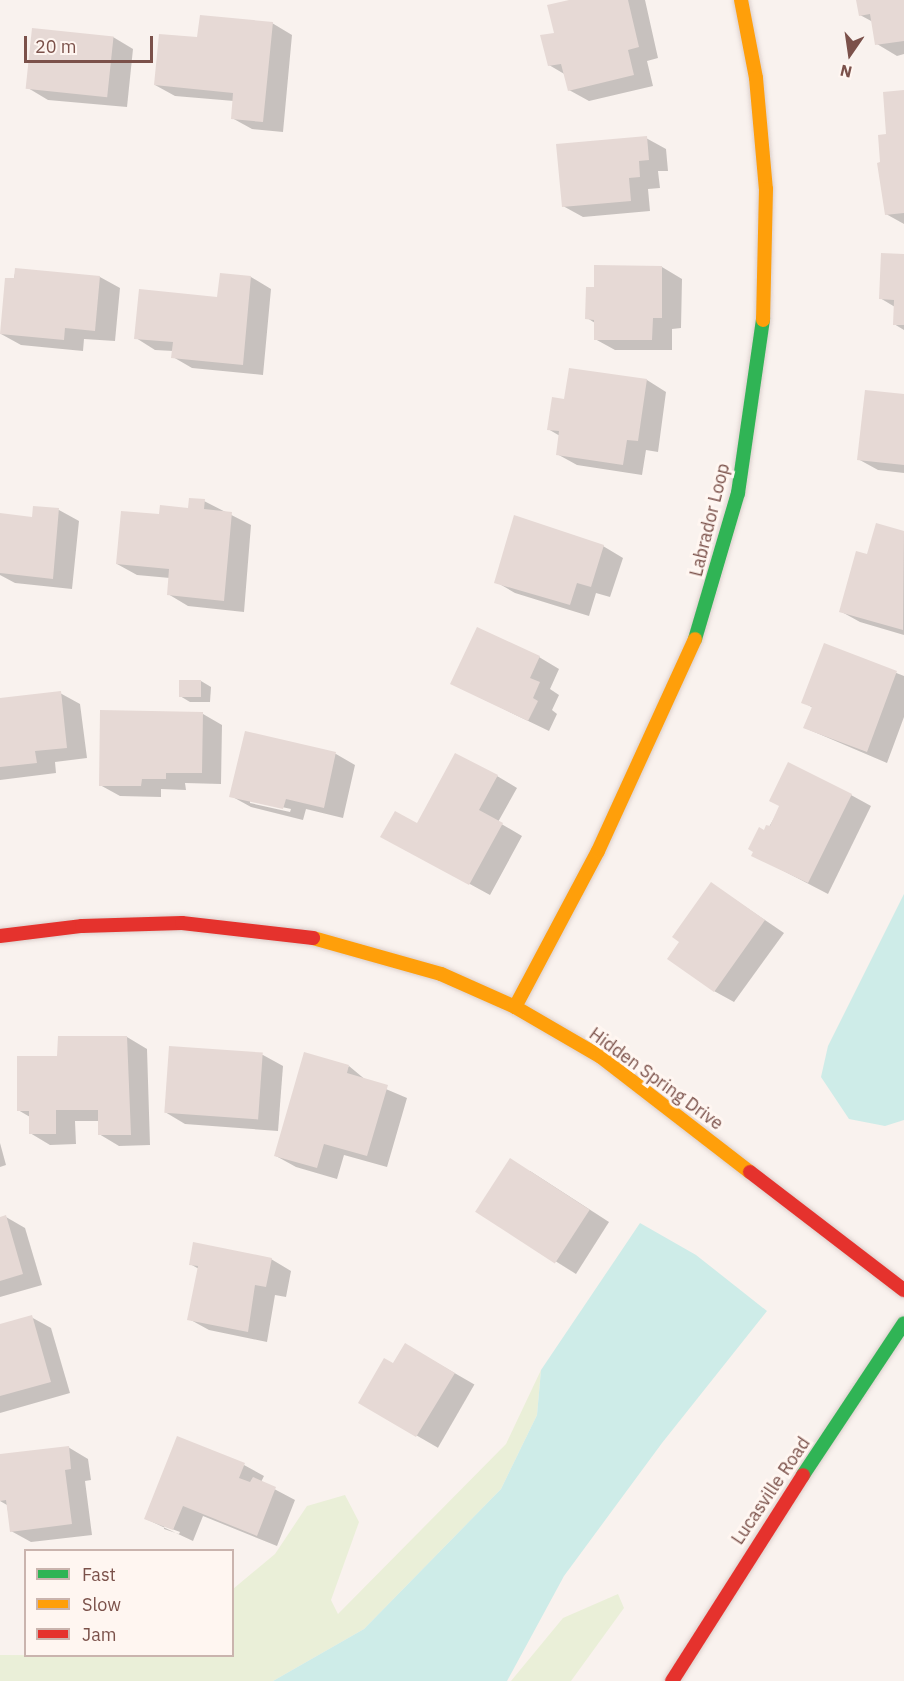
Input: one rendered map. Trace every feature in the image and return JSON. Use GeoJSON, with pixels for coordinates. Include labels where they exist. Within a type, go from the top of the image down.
{"type":"FeatureCollection","features":[{"type":"Feature","properties":{"kind":"street","name":"Labrador Loop"},"geometry":{"type":"LineString","coordinates":[[515,1007],[598,851],[686,666],[708,602],[738,493],[757,382],[766,296],[766,189],[756,78],[741,0]]}},
{"type":"Feature","properties":{"kind":"street","name":"Hidden Spring Drive"},"geometry":{"type":"LineString","coordinates":[[0,936],[82,926],[183,923],[283,932],[354,947],[441,974],[515,1007],[601,1057],[904,1290]]}},
{"type":"Feature","properties":{"kind":"street","name":"Lucasville Road"},"geometry":{"type":"LineString","coordinates":[[672,1681],[747,1560],[904,1323]]}},
{"type":"Feature","properties":{"kind":"green space"},"geometry":{"type":"Polygon","coordinates":[[[541,1370],[537,1415],[501,1489],[364,1629],[273,1681],[0,1681],[0,1655],[234,1657],[234,1588],[275,1554],[307,1506],[345,1495],[359,1522],[331,1600],[338,1614],[506,1444],[541,1370]]]}},
{"type":"Feature","properties":{"kind":"green space"},"geometry":{"type":"Polygon","coordinates":[[[618,1594],[624,1608],[571,1681],[511,1681],[563,1618],[618,1594]]]}},
{"type":"Feature","properties":{"kind":"water"},"geometry":{"type":"Polygon","coordinates":[[[904,894],[904,1120],[885,1126],[849,1119],[821,1077],[828,1046],[904,894]]]}},
{"type":"Feature","properties":{"kind":"water"},"geometry":{"type":"Polygon","coordinates":[[[640,1223],[696,1255],[767,1311],[662,1443],[564,1576],[507,1681],[273,1681],[364,1629],[501,1489],[537,1415],[541,1370],[640,1223]]]}},
{"type":"Feature","properties":{"kind":"building"},"geometry":{"type":"Polygon","coordinates":[[[569,0],[628,0],[639,47],[628,50],[634,75],[568,91],[561,64],[548,66],[540,35],[554,33],[547,5],[569,0]]]}},
{"type":"Feature","properties":{"kind":"building"},"geometry":{"type":"Polygon","coordinates":[[[856,0],[904,0],[904,41],[875,45],[870,14],[859,16],[856,0]]]}},
{"type":"Feature","properties":{"kind":"building"},"geometry":{"type":"Polygon","coordinates":[[[200,15],[273,22],[263,122],[231,119],[233,93],[154,85],[159,34],[197,37],[200,15]]]}},
{"type":"Feature","properties":{"kind":"building"},"geometry":{"type":"Polygon","coordinates":[[[32,28],[114,37],[107,97],[26,89],[32,28]]]}},
{"type":"Feature","properties":{"kind":"building"},"geometry":{"type":"Polygon","coordinates":[[[904,90],[904,213],[885,215],[877,163],[880,162],[878,135],[886,134],[883,92],[904,90]]]}},
{"type":"Feature","properties":{"kind":"building"},"geometry":{"type":"Polygon","coordinates":[[[647,136],[649,160],[639,161],[640,177],[629,178],[631,201],[562,207],[556,144],[647,136]]]}},
{"type":"Feature","properties":{"kind":"building"},"geometry":{"type":"Polygon","coordinates":[[[881,253],[904,254],[904,325],[893,325],[894,300],[879,299],[881,253]]]}},
{"type":"Feature","properties":{"kind":"building"},"geometry":{"type":"Polygon","coordinates":[[[594,265],[662,266],[662,318],[653,318],[652,340],[594,340],[594,320],[585,319],[586,287],[594,287],[594,265]]]}},
{"type":"Feature","properties":{"kind":"building"},"geometry":{"type":"Polygon","coordinates":[[[15,268],[100,276],[95,331],[65,328],[64,340],[0,334],[5,278],[14,278],[15,268]]]}},
{"type":"Feature","properties":{"kind":"building"},"geometry":{"type":"Polygon","coordinates":[[[220,273],[251,276],[243,365],[171,358],[173,342],[134,339],[139,289],[217,297],[220,273]]]}},
{"type":"Feature","properties":{"kind":"building"},"geometry":{"type":"Polygon","coordinates":[[[569,368],[647,379],[638,441],[627,440],[623,465],[556,455],[559,431],[547,430],[552,397],[564,399],[569,368]]]}},
{"type":"Feature","properties":{"kind":"building"},"geometry":{"type":"Polygon","coordinates":[[[865,390],[904,394],[904,465],[857,460],[865,390]]]}},
{"type":"Feature","properties":{"kind":"building"},"geometry":{"type":"Polygon","coordinates":[[[189,498],[205,499],[204,509],[232,512],[224,601],[167,595],[169,569],[116,564],[121,511],[159,514],[160,505],[188,508],[189,498]]]}},
{"type":"Feature","properties":{"kind":"building"},"geometry":{"type":"Polygon","coordinates":[[[33,506],[59,508],[53,579],[0,573],[0,513],[32,517],[33,506]]]}},
{"type":"Feature","properties":{"kind":"building"},"geometry":{"type":"Polygon","coordinates":[[[514,515],[604,545],[591,587],[577,583],[570,605],[494,583],[514,515]]]}},
{"type":"Feature","properties":{"kind":"building"},"geometry":{"type":"Polygon","coordinates":[[[876,523],[904,531],[903,630],[839,612],[856,551],[867,554],[876,523]]]}},
{"type":"Feature","properties":{"kind":"building"},"geometry":{"type":"Polygon","coordinates":[[[477,627],[540,656],[530,678],[540,682],[533,698],[538,701],[528,721],[450,684],[477,627]]]}},
{"type":"Feature","properties":{"kind":"building"},"geometry":{"type":"Polygon","coordinates":[[[824,643],[897,671],[867,752],[803,728],[812,707],[801,703],[824,643]]]}},
{"type":"Feature","properties":{"kind":"building"},"geometry":{"type":"Polygon","coordinates":[[[179,680],[201,680],[201,697],[179,697],[179,680]]]}},
{"type":"Feature","properties":{"kind":"building"},"geometry":{"type":"Polygon","coordinates":[[[61,691],[67,748],[35,751],[37,763],[0,767],[0,698],[61,691]]]}},
{"type":"Feature","properties":{"kind":"building"},"geometry":{"type":"Polygon","coordinates":[[[100,710],[203,712],[202,773],[166,773],[166,779],[142,779],[141,786],[99,786],[100,710]]]}},
{"type":"Feature","properties":{"kind":"building"},"geometry":{"type":"Polygon","coordinates":[[[245,731],[336,752],[324,808],[286,799],[283,809],[229,797],[245,731]]]}},
{"type":"Feature","properties":{"kind":"building"},"geometry":{"type":"Polygon","coordinates":[[[455,753],[498,775],[479,810],[503,823],[469,885],[380,837],[395,811],[417,823],[455,753]]]}},
{"type":"Feature","properties":{"kind":"building"},"geometry":{"type":"Polygon","coordinates":[[[788,762],[852,794],[808,883],[751,856],[753,852],[748,849],[759,827],[764,830],[766,825],[770,826],[779,806],[769,801],[788,762]]]}},
{"type":"Feature","properties":{"kind":"building"},"geometry":{"type":"Polygon","coordinates":[[[711,882],[765,920],[714,992],[667,959],[679,942],[672,937],[711,882]]]}},
{"type":"Feature","properties":{"kind":"building"},"geometry":{"type":"Polygon","coordinates":[[[58,1036],[127,1036],[131,1135],[98,1135],[98,1110],[56,1110],[56,1134],[29,1134],[29,1111],[17,1111],[17,1056],[57,1056],[58,1036]]]}},
{"type":"Feature","properties":{"kind":"building"},"geometry":{"type":"Polygon","coordinates":[[[169,1046],[263,1053],[258,1119],[164,1113],[169,1046]]]}},
{"type":"Feature","properties":{"kind":"building"},"geometry":{"type":"Polygon","coordinates":[[[304,1052],[349,1065],[347,1073],[388,1085],[367,1156],[324,1144],[317,1168],[274,1156],[304,1052]]]}},
{"type":"Feature","properties":{"kind":"building"},"geometry":{"type":"Polygon","coordinates":[[[510,1158],[590,1210],[555,1263],[475,1212],[510,1158]]]}},
{"type":"Feature","properties":{"kind":"building"},"geometry":{"type":"Polygon","coordinates":[[[6,1215],[23,1274],[0,1281],[0,1217],[6,1215]]]}},
{"type":"Feature","properties":{"kind":"building"},"geometry":{"type":"Polygon","coordinates":[[[193,1242],[272,1258],[266,1287],[255,1285],[248,1332],[187,1320],[198,1266],[189,1265],[193,1242]]]}},
{"type":"Feature","properties":{"kind":"building"},"geometry":{"type":"Polygon","coordinates":[[[32,1315],[51,1382],[0,1396],[0,1324],[32,1315]]]}},
{"type":"Feature","properties":{"kind":"building"},"geometry":{"type":"Polygon","coordinates":[[[405,1343],[455,1373],[416,1437],[358,1403],[384,1358],[393,1363],[405,1343]]]}},
{"type":"Feature","properties":{"kind":"building"},"geometry":{"type":"Polygon","coordinates":[[[177,1436],[245,1463],[239,1478],[250,1482],[253,1477],[276,1487],[257,1536],[183,1506],[173,1530],[144,1519],[177,1436]]]}},
{"type":"Feature","properties":{"kind":"building"},"geometry":{"type":"Polygon","coordinates":[[[69,1446],[71,1469],[65,1470],[72,1524],[10,1532],[6,1500],[0,1501],[0,1454],[69,1446]]]}},
{"type":"Feature","properties":{"kind":"traffic: fast"},"geometry":{"type":"LineString","coordinates":[[695,639],[738,493],[763,320]]}},
{"type":"Feature","properties":{"kind":"traffic: fast"},"geometry":{"type":"LineString","coordinates":[[803,1475],[904,1323]]}},
{"type":"Feature","properties":{"kind":"traffic: slow"},"geometry":{"type":"LineString","coordinates":[[741,0],[756,78],[766,189],[763,320]]}},
{"type":"Feature","properties":{"kind":"traffic: slow"},"geometry":{"type":"LineString","coordinates":[[515,1007],[598,851],[695,639]]}},
{"type":"Feature","properties":{"kind":"traffic: slow"},"geometry":{"type":"LineString","coordinates":[[313,938],[441,974],[515,1007],[601,1057],[750,1172]]}},
{"type":"Feature","properties":{"kind":"traffic: jam"},"geometry":{"type":"LineString","coordinates":[[0,936],[82,926],[182,923],[313,938]]}},
{"type":"Feature","properties":{"kind":"traffic: jam"},"geometry":{"type":"LineString","coordinates":[[750,1172],[904,1290]]}},
{"type":"Feature","properties":{"kind":"traffic: jam"},"geometry":{"type":"LineString","coordinates":[[672,1681],[803,1475]]}}]}
